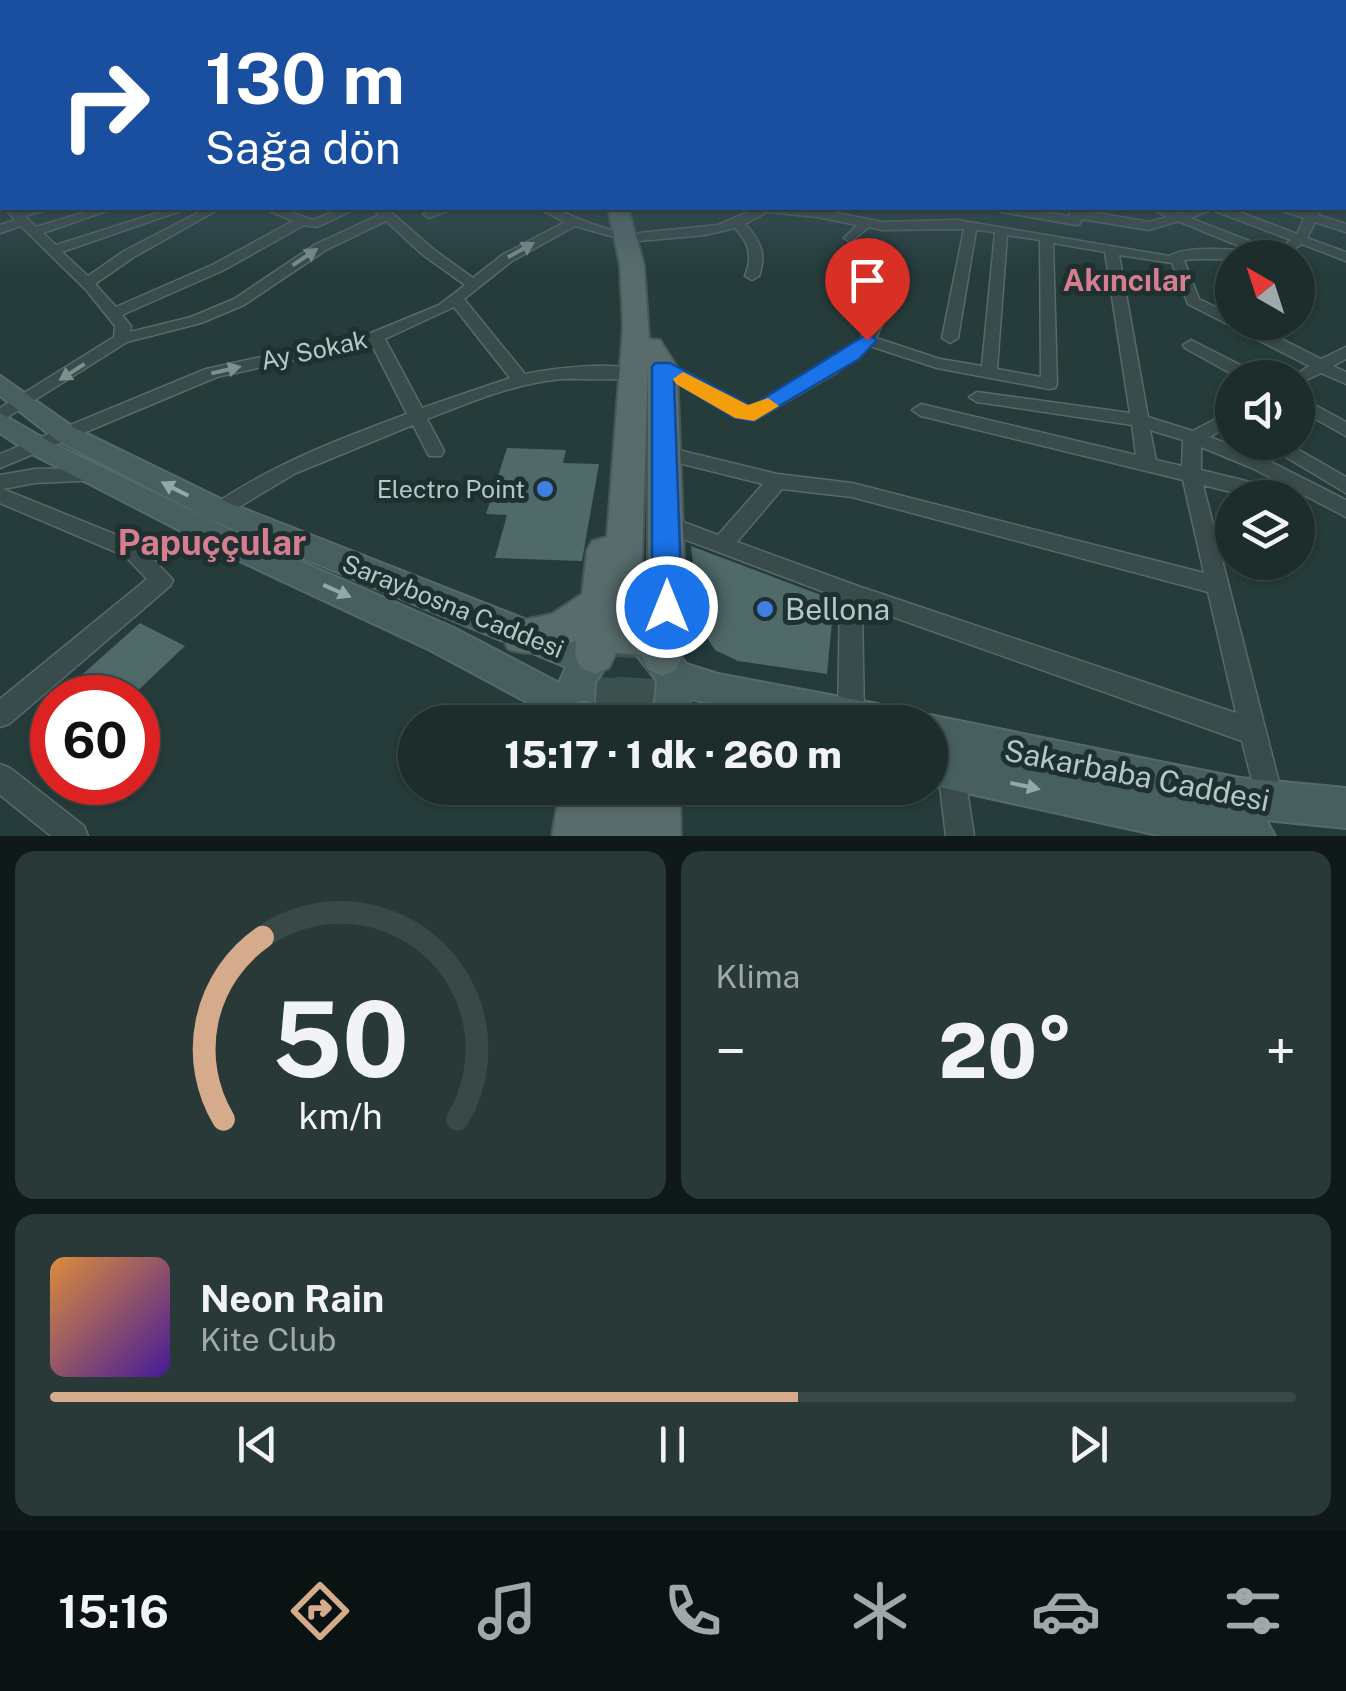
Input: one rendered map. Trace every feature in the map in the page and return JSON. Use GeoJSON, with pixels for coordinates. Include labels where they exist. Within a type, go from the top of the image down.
{"type":"FeatureCollection","features":[{"type":"Feature","properties":{"kind":"main road"},"geometry":{"type":"LineString","coordinates":[[580,705],[576,684],[633,598],[666,524],[666,453],[645,362],[647,272],[631,227]]}},
{"type":"Feature","properties":{"kind":"main road"},"geometry":{"type":"LineString","coordinates":[[645,362],[618,422],[633,598],[669,667],[672,705]]}},
{"type":"Feature","properties":{"kind":"main road","name":"Saraybosna Caddesi"},"geometry":{"type":"LineString","coordinates":[[0,384],[8,413],[51,440],[94,475],[240,548],[442,639],[558,705]]}},
{"type":"Feature","properties":{"kind":"main road","name":"Saraybosna Caddesi"},"geometry":{"type":"LineString","coordinates":[[51,440],[522,636],[592,658]]}},
{"type":"Feature","properties":{"kind":"main road"},"geometry":{"type":"LineString","coordinates":[[522,636],[542,636],[633,598]]}},
{"type":"Feature","properties":{"kind":"main road"},"geometry":{"type":"LineString","coordinates":[[592,658],[630,644],[718,690],[792,705]]}},
{"type":"Feature","properties":{"kind":"main road","name":"Sakarbaba Caddesi"},"geometry":{"type":"LineString","coordinates":[[948,738],[1262,819]]}},
{"type":"Feature","properties":{"kind":"main road","name":"Sakarbaba Caddesi"},"geometry":{"type":"LineString","coordinates":[[948,769],[1262,819],[1346,808]]}},
{"type":"Feature","properties":{"kind":"main road"},"geometry":{"type":"LineString","coordinates":[[612,825],[636,805]]}},
{"type":"Feature","properties":{"kind":"street"},"geometry":{"type":"LineString","coordinates":[[0,229],[22,218],[92,210]]}},
{"type":"Feature","properties":{"kind":"street"},"geometry":{"type":"LineString","coordinates":[[54,250],[177,210]]}},
{"type":"Feature","properties":{"kind":"street"},"geometry":{"type":"LineString","coordinates":[[87,284],[204,210]]}},
{"type":"Feature","properties":{"kind":"street"},"geometry":{"type":"LineString","coordinates":[[275,210],[313,224],[347,210]]}},
{"type":"Feature","properties":{"kind":"street"},"geometry":{"type":"LineString","coordinates":[[428,214],[442,210]]}},
{"type":"Feature","properties":{"kind":"street"},"geometry":{"type":"LineString","coordinates":[[547,210],[572,222],[682,234],[736,224],[761,210]]}},
{"type":"Feature","properties":{"kind":"street"},"geometry":{"type":"LineString","coordinates":[[778,210],[866,223],[999,229],[1169,260],[1186,252],[1215,256]]}},
{"type":"Feature","properties":{"kind":"street"},"geometry":{"type":"LineString","coordinates":[[895,224],[903,210]]}},
{"type":"Feature","properties":{"kind":"street"},"geometry":{"type":"LineString","coordinates":[[989,372],[1001,210]]}},
{"type":"Feature","properties":{"kind":"street"},"geometry":{"type":"LineString","coordinates":[[1013,210],[1076,221],[1075,211],[1150,226],[1204,210]]}},
{"type":"Feature","properties":{"kind":"street"},"geometry":{"type":"LineString","coordinates":[[1161,210],[1235,240]]}},
{"type":"Feature","properties":{"kind":"street"},"geometry":{"type":"LineString","coordinates":[[1224,210],[1346,256]]}},
{"type":"Feature","properties":{"kind":"street"},"geometry":{"type":"LineString","coordinates":[[8,413],[122,339],[196,320],[239,302],[321,246],[383,212],[471,283]]}},
{"type":"Feature","properties":{"kind":"street"},"geometry":{"type":"LineString","coordinates":[[1300,240],[1313,212],[1346,228]]}},
{"type":"Feature","properties":{"kind":"street"},"geometry":{"type":"LineString","coordinates":[[22,218],[123,326],[122,339]]}},
{"type":"Feature","properties":{"kind":"street"},"geometry":{"type":"LineString","coordinates":[[113,314],[219,267],[303,220]]}},
{"type":"Feature","properties":{"kind":"street","name":"Ay Sokak"},"geometry":{"type":"LineString","coordinates":[[0,461],[212,373],[376,338],[444,308],[471,283],[572,222]]}},
{"type":"Feature","properties":{"kind":"street"},"geometry":{"type":"LineString","coordinates":[[850,238],[866,223]]}},
{"type":"Feature","properties":{"kind":"street"},"geometry":{"type":"LineString","coordinates":[[736,224],[753,238],[759,260],[752,276]]}},
{"type":"Feature","properties":{"kind":"street"},"geometry":{"type":"LineString","coordinates":[[950,338],[971,226]]}},
{"type":"Feature","properties":{"kind":"street"},"geometry":{"type":"LineString","coordinates":[[867,340],[937,363],[1049,384],[1046,238]]}},
{"type":"Feature","properties":{"kind":"street"},"geometry":{"type":"LineString","coordinates":[[1111,249],[1147,464]]}},
{"type":"Feature","properties":{"kind":"street"},"geometry":{"type":"LineString","coordinates":[[1176,256],[1194,301],[1215,312]]}},
{"type":"Feature","properties":{"kind":"street"},"geometry":{"type":"LineString","coordinates":[[219,511],[257,483],[296,462],[521,381],[645,362],[742,412],[754,414],[852,355],[867,340],[878,318],[884,288]]}},
{"type":"Feature","properties":{"kind":"street"},"geometry":{"type":"LineString","coordinates":[[455,298],[521,381]]}},
{"type":"Feature","properties":{"kind":"street"},"geometry":{"type":"LineString","coordinates":[[376,338],[436,451]]}},
{"type":"Feature","properties":{"kind":"street"},"geometry":{"type":"LineString","coordinates":[[1269,340],[1346,379]]}},
{"type":"Feature","properties":{"kind":"street"},"geometry":{"type":"LineString","coordinates":[[1192,345],[1219,360]]}},
{"type":"Feature","properties":{"kind":"street"},"geometry":{"type":"LineString","coordinates":[[1315,369],[1346,352]]}},
{"type":"Feature","properties":{"kind":"street"},"geometry":{"type":"LineString","coordinates":[[977,397],[1104,413],[1140,423],[1287,475],[1346,510]]}},
{"type":"Feature","properties":{"kind":"street"},"geometry":{"type":"LineString","coordinates":[[922,410],[1216,480]]}},
{"type":"Feature","properties":{"kind":"street"},"geometry":{"type":"LineString","coordinates":[[1315,412],[1346,430]]}},
{"type":"Feature","properties":{"kind":"street"},"geometry":{"type":"LineString","coordinates":[[1192,439],[1215,427]]}},
{"type":"Feature","properties":{"kind":"street"},"geometry":{"type":"LineString","coordinates":[[1192,439],[1192,474],[1254,732],[1262,819]]}},
{"type":"Feature","properties":{"kind":"street"},"geometry":{"type":"LineString","coordinates":[[666,453],[777,480],[852,490],[1219,586]]}},
{"type":"Feature","properties":{"kind":"street"},"geometry":{"type":"LineString","coordinates":[[1301,460],[1346,486]]}},
{"type":"Feature","properties":{"kind":"street"},"geometry":{"type":"LineString","coordinates":[[0,482],[34,476],[94,475]]}},
{"type":"Feature","properties":{"kind":"street"},"geometry":{"type":"LineString","coordinates":[[722,545],[777,480]]}},
{"type":"Feature","properties":{"kind":"street"},"geometry":{"type":"LineString","coordinates":[[0,495],[132,550],[162,580],[0,714]]}},
{"type":"Feature","properties":{"kind":"street"},"geometry":{"type":"LineString","coordinates":[[1315,504],[1346,510]]}},
{"type":"Feature","properties":{"kind":"street"},"geometry":{"type":"LineString","coordinates":[[666,524],[851,593],[1254,732]]}},
{"type":"Feature","properties":{"kind":"street"},"geometry":{"type":"LineString","coordinates":[[851,593],[863,705]]}},
{"type":"Feature","properties":{"kind":"street"},"geometry":{"type":"LineString","coordinates":[[0,778],[74,836]]}},
{"type":"Feature","properties":{"kind":"street"},"geometry":{"type":"LineString","coordinates":[[948,793],[960,836]]}},
{"type":"Feature","properties":{"kind":"building","name":"Electro Point"},"geometry":{"type":"Polygon","coordinates":[[[507,448],[566,450],[563,463],[599,464],[582,561],[495,558],[507,515],[486,514],[507,448]]]}},
{"type":"Feature","properties":{"kind":"building","name":"Bellona"},"geometry":{"type":"Polygon","coordinates":[[[691,546],[834,600],[827,674],[738,661],[715,650],[700,627],[691,546]]]}},
{"type":"Feature","properties":{"kind":"building"},"geometry":{"type":"Polygon","coordinates":[[[140,623],[185,646],[154,675],[82,675],[140,623]]]}},
{"type":"Feature","properties":{"kind":"tunnel"},"geometry":{"type":"LineString","coordinates":[[641,599],[642,590]]}},
{"type":"Feature","properties":{"kind":"tunnel"},"geometry":{"type":"LineString","coordinates":[[636,705],[642,597]]}},
{"type":"Feature","properties":{"kind":"tunnel"},"geometry":{"type":"LineString","coordinates":[[614,705],[621,614]]}},
{"type":"Feature","properties":{"kind":"tunnel"},"geometry":{"type":"LineString","coordinates":[[630,828],[631,805]]}},
{"type":"Feature","properties":{"kind":"slow traffic"},"geometry":{"type":"LineString","coordinates":[[683,379],[742,412],[754,414],[768,406]]}},
{"type":"Feature","properties":{"kind":"place","name":"Electro Point"},"geometry":{"type":"Point","coordinates":[545,489]}},
{"type":"Feature","properties":{"kind":"place","name":"Bellona"},"geometry":{"type":"Point","coordinates":[765,609]}},
{"type":"Feature","properties":{"kind":"district","name":"Akıncılar"},"geometry":{"type":"Point","coordinates":[1127,280]}},
{"type":"Feature","properties":{"kind":"district","name":"Papuççular"},"geometry":{"type":"Point","coordinates":[212,542]}},
{"type":"Feature","properties":{"kind":"route"},"geometry":{"type":"LineString","coordinates":[[667,607],[662,367],[742,412],[754,414],[852,355],[867,340]]}}]}
